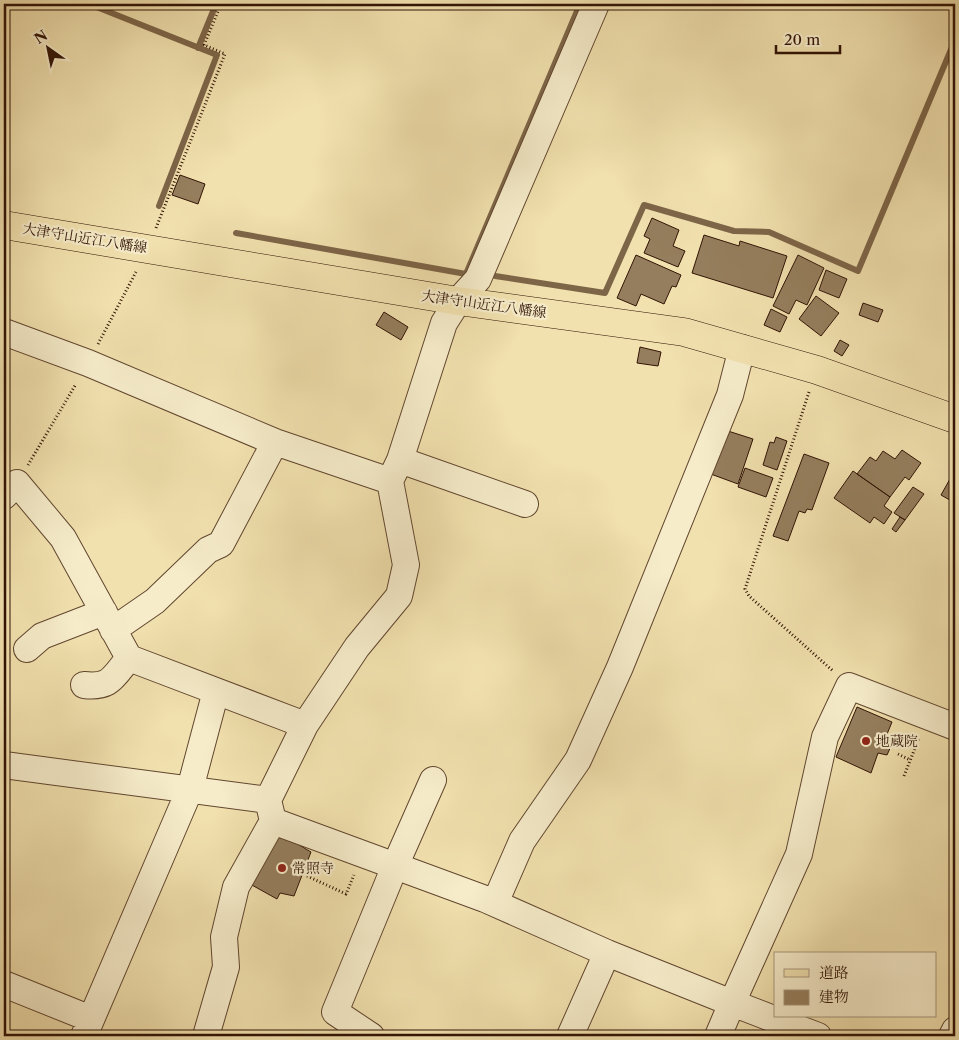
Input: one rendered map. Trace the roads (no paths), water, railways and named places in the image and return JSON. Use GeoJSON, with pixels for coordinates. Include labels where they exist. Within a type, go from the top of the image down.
{"type":"FeatureCollection","features":[{"type":"Feature","properties":{"kind":"main road","name":"大津守山近江八幡線"},"geometry":{"type":"LineString","coordinates":[[4,225],[458,301],[684,332],[817,370],[955,419]]}},
{"type":"Feature","properties":{"kind":"street"},"geometry":{"type":"LineString","coordinates":[[206,1036],[226,967],[224,937],[236,887],[271,810],[305,725],[358,646],[399,596],[406,565],[395,471],[444,323],[458,301],[478,279],[596,4]]}},
{"type":"Feature","properties":{"kind":"street"},"geometry":{"type":"LineString","coordinates":[[4,332],[88,363],[275,442],[525,504]]}},
{"type":"Feature","properties":{"kind":"street"},"geometry":{"type":"LineString","coordinates":[[494,903],[522,841],[578,760],[620,667],[730,395],[742,348]]}},
{"type":"Feature","properties":{"kind":"street"},"geometry":{"type":"LineString","coordinates":[[27,648],[42,636],[109,621],[155,601],[208,550],[220,544],[275,442]]}},
{"type":"Feature","properties":{"kind":"street"},"geometry":{"type":"LineString","coordinates":[[4,496],[17,483],[63,538],[129,658],[305,725]]}},
{"type":"Feature","properties":{"kind":"street"},"geometry":{"type":"LineString","coordinates":[[84,685],[97,686],[108,684],[129,658]]}},
{"type":"Feature","properties":{"kind":"street"},"geometry":{"type":"LineString","coordinates":[[718,1036],[799,854],[825,738],[849,686],[955,727]]}},
{"type":"Feature","properties":{"kind":"street"},"geometry":{"type":"LineString","coordinates":[[4,984],[87,1028],[190,789],[216,691]]}},
{"type":"Feature","properties":{"kind":"street"},"geometry":{"type":"LineString","coordinates":[[4,765],[190,789],[271,810],[363,854],[494,903],[607,953],[818,1036]]}},
{"type":"Feature","properties":{"kind":"street"},"geometry":{"type":"LineString","coordinates":[[371,1036],[335,1012],[395,866],[433,780]]}},
{"type":"Feature","properties":{"kind":"street"},"geometry":{"type":"LineString","coordinates":[[570,1036],[607,953]]}},
{"type":"Feature","properties":{"kind":"street"},"geometry":{"type":"LineString","coordinates":[[952,1036],[955,1030]]}},
{"type":"Feature","properties":{"kind":"waterway"},"geometry":{"type":"LineString","coordinates":[[89,4],[217,55],[159,206]]}},
{"type":"Feature","properties":{"kind":"waterway"},"geometry":{"type":"LineString","coordinates":[[198,48],[216,4]]}},
{"type":"Feature","properties":{"kind":"waterway"},"geometry":{"type":"LineString","coordinates":[[236,233],[466,274],[580,4]]}},
{"type":"Feature","properties":{"kind":"waterway"},"geometry":{"type":"LineString","coordinates":[[495,276],[605,293],[644,205],[734,231],[769,232],[858,271],[955,40]]}},
{"type":"Feature","properties":{"kind":"place","name":"地蔵院"},"geometry":{"type":"Point","coordinates":[866,741]}},
{"type":"Feature","properties":{"kind":"place","name":"常照寺"},"geometry":{"type":"Point","coordinates":[282,868]}}]}
